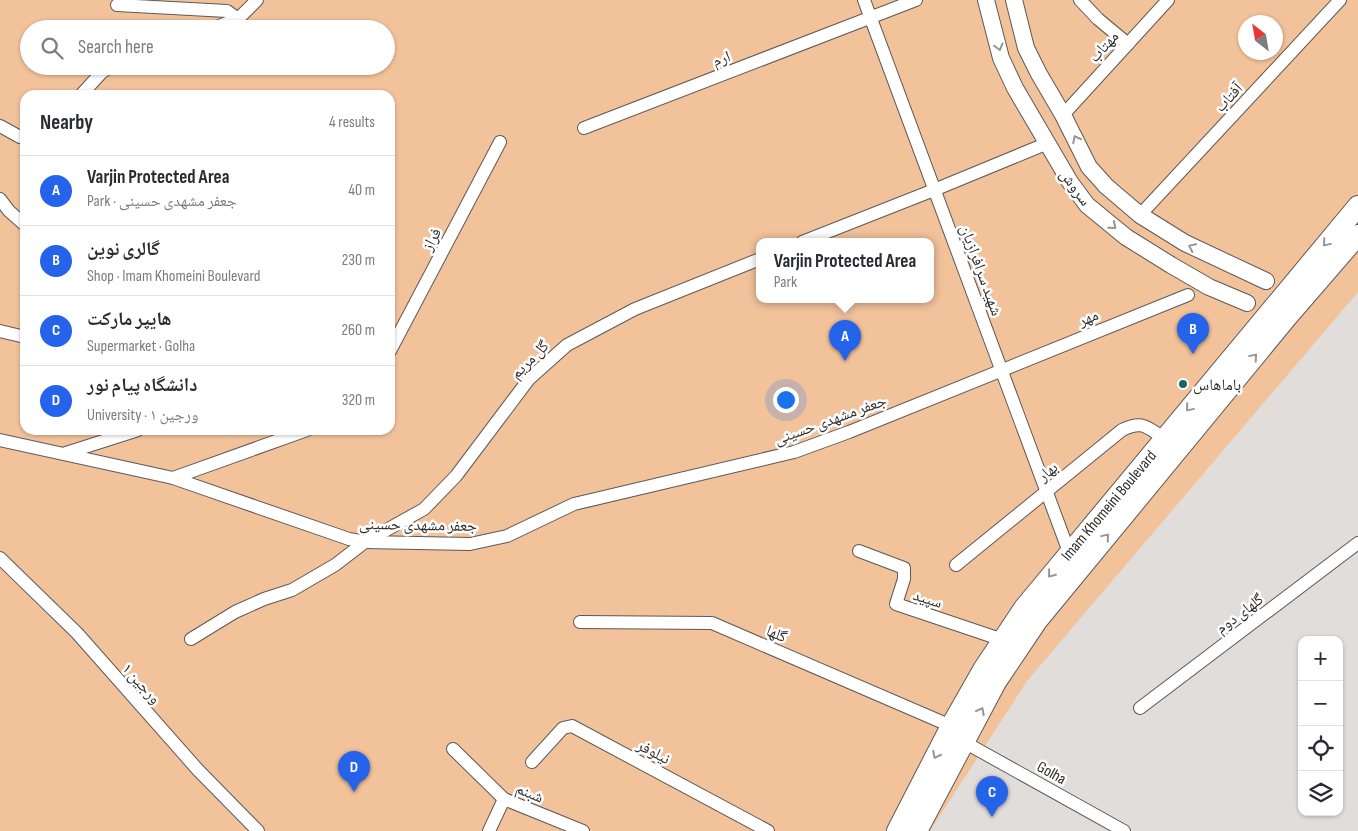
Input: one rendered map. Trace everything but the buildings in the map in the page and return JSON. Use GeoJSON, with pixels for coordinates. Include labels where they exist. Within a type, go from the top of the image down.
{"type":"FeatureCollection","features":[{"type":"Feature","properties":{"kind":"main road","name":"Imam Khomeini Boulevard"},"geometry":{"type":"LineString","coordinates":[[897,831],[951,726],[984,668],[1024,608],[1358,206]]}},
{"type":"Feature","properties":{"kind":"main road","name":"Imam Khomeini Boulevard"},"geometry":{"type":"LineString","coordinates":[[917,831],[996,682],[1037,621],[1288,316],[1358,234]]}},
{"type":"Feature","properties":{"kind":"street"},"geometry":{"type":"LineString","coordinates":[[118,5],[227,11],[238,19],[257,0]]}},
{"type":"Feature","properties":{"kind":"street","name":"شهید سرافرازیان"},"geometry":{"type":"LineString","coordinates":[[864,0],[1069,552]]}},
{"type":"Feature","properties":{"kind":"street","name":"ارم"},"geometry":{"type":"LineString","coordinates":[[584,128],[916,0]]}},
{"type":"Feature","properties":{"kind":"street","name":"سروش"},"geometry":{"type":"LineString","coordinates":[[986,0],[1002,58],[1015,88],[1070,182],[1087,205],[1126,237],[1202,282],[1247,302]]}},
{"type":"Feature","properties":{"kind":"street","name":"سروش"},"geometry":{"type":"LineString","coordinates":[[1014,0],[1026,48],[1089,167],[1106,186],[1140,215],[1185,243],[1266,281]]}},
{"type":"Feature","properties":{"kind":"street"},"geometry":{"type":"LineString","coordinates":[[1080,0],[1098,19],[1128,44]]}},
{"type":"Feature","properties":{"kind":"street","name":"مهتاب"},"geometry":{"type":"LineString","coordinates":[[1063,115],[1168,0]]}},
{"type":"Feature","properties":{"kind":"street","name":"آفتاب"},"geometry":{"type":"LineString","coordinates":[[1140,215],[1340,0]]}},
{"type":"Feature","properties":{"kind":"street"},"geometry":{"type":"LineString","coordinates":[[86,90],[99,75]]}},
{"type":"Feature","properties":{"kind":"street"},"geometry":{"type":"LineString","coordinates":[[0,126],[20,137]]}},
{"type":"Feature","properties":{"kind":"street","name":"فراز"},"geometry":{"type":"LineString","coordinates":[[395,342],[500,142]]}},
{"type":"Feature","properties":{"kind":"street"},"geometry":{"type":"LineString","coordinates":[[812,238],[1048,143]]}},
{"type":"Feature","properties":{"kind":"street"},"geometry":{"type":"LineString","coordinates":[[0,199],[9,211],[20,221]]}},
{"type":"Feature","properties":{"kind":"street","name":"گل مریم"},"geometry":{"type":"LineString","coordinates":[[191,639],[235,612],[264,599],[292,590],[335,565],[365,542],[424,509],[456,476],[529,379],[567,345],[635,309],[756,261]]}},
{"type":"Feature","properties":{"kind":"street"},"geometry":{"type":"LineString","coordinates":[[1225,293],[1233,290],[1238,284],[1240,276],[1236,268]]}},
{"type":"Feature","properties":{"kind":"street","name":"مهر"},"geometry":{"type":"LineString","coordinates":[[1001,370],[1188,294]]}},
{"type":"Feature","properties":{"kind":"street"},"geometry":{"type":"LineString","coordinates":[[0,331],[20,336]]}},
{"type":"Feature","properties":{"kind":"street","name":"جعفر مشهدی حسینی"},"geometry":{"type":"LineString","coordinates":[[0,440],[173,478],[349,539],[365,542],[470,544],[507,536],[574,504],[794,452],[849,432],[1001,370]]}},
{"type":"Feature","properties":{"kind":"street","name":"بهار"},"geometry":{"type":"LineString","coordinates":[[956,565],[1047,493],[1122,430],[1134,424],[1144,426],[1164,438]]}},
{"type":"Feature","properties":{"kind":"street"},"geometry":{"type":"LineString","coordinates":[[63,454],[122,435]]}},
{"type":"Feature","properties":{"kind":"street"},"geometry":{"type":"LineString","coordinates":[[173,478],[294,435]]}},
{"type":"Feature","properties":{"kind":"street","name":"گلهای دوم"},"geometry":{"type":"LineString","coordinates":[[1140,708],[1358,543]]}},
{"type":"Feature","properties":{"kind":"street","name":"سپید"},"geometry":{"type":"LineString","coordinates":[[858,551],[904,568],[904,579],[896,604],[1003,640]]}},
{"type":"Feature","properties":{"kind":"street","name":"ورجین ۱"},"geometry":{"type":"LineString","coordinates":[[0,558],[77,633],[198,770],[258,831]]}},
{"type":"Feature","properties":{"kind":"street","name":"گلها"},"geometry":{"type":"LineString","coordinates":[[580,622],[712,623],[951,726]]}},
{"type":"Feature","properties":{"kind":"street","name":"نیلوفر"},"geometry":{"type":"LineString","coordinates":[[532,762],[563,728],[572,726],[768,831]]}},
{"type":"Feature","properties":{"kind":"street","name":"Golha"},"geometry":{"type":"LineString","coordinates":[[964,742],[1124,831]]}},
{"type":"Feature","properties":{"kind":"street","name":"شبنم"},"geometry":{"type":"LineString","coordinates":[[452,749],[504,799],[583,831]]}},
{"type":"Feature","properties":{"kind":"street"},"geometry":{"type":"LineString","coordinates":[[489,831],[504,799]]}},
{"type":"Feature","properties":{"kind":"shaded area"},"geometry":{"type":"Polygon","coordinates":[[[0,0],[1358,0],[1358,292],[1027,681],[930,831],[0,831],[0,0]]]}},
{"type":"Feature","properties":{"kind":"place","name":"گالری نوین"},"geometry":{"type":"Point","coordinates":[1193,354]}},
{"type":"Feature","properties":{"kind":"place","name":"Varjin Protected Area"},"geometry":{"type":"Point","coordinates":[845,361]}},
{"type":"Feature","properties":{"kind":"place","name":"باماهاس"},"geometry":{"type":"Point","coordinates":[1183,384]}},
{"type":"Feature","properties":{"kind":"place","name":"دانشگاه پیام نور"},"geometry":{"type":"Point","coordinates":[354,792]}},
{"type":"Feature","properties":{"kind":"place","name":"هایپر مارکت"},"geometry":{"type":"Point","coordinates":[992,817]}}]}
